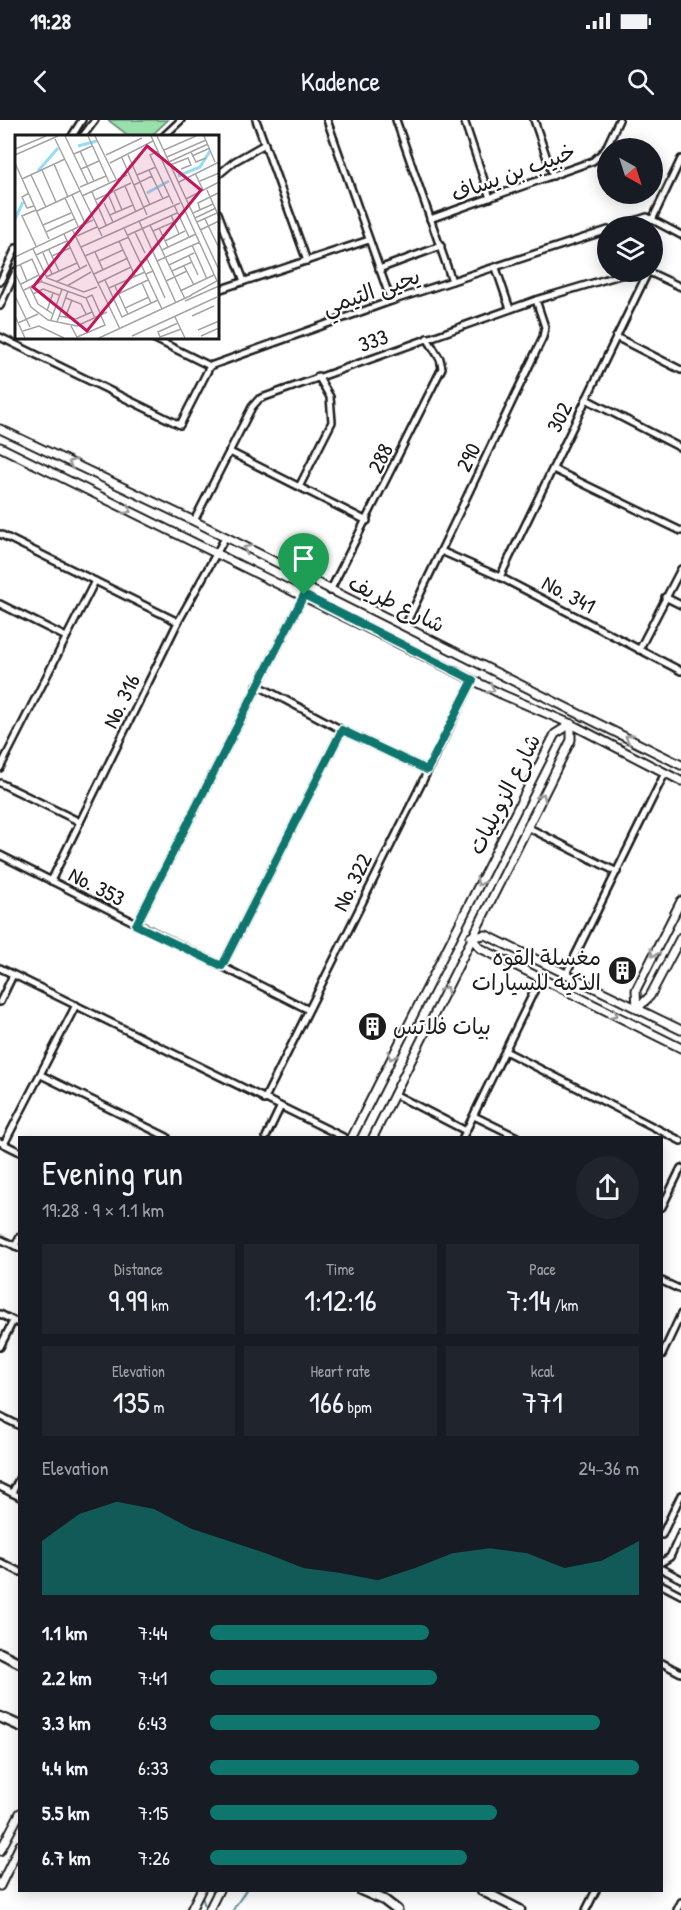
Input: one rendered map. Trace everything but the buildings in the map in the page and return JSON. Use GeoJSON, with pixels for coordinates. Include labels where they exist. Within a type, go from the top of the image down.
{"type":"FeatureCollection","features":[{"type":"Feature","properties":{"kind":"main road"},"geometry":{"type":"LineString","coordinates":[[0,1655],[18,1662]]}},
{"type":"Feature","properties":{"kind":"main road"},"geometry":{"type":"LineString","coordinates":[[0,1717],[18,1725]]}},
{"type":"Feature","properties":{"kind":"main road"},"geometry":{"type":"LineString","coordinates":[[365,1892],[386,1906],[397,1910]]}},
{"type":"Feature","properties":{"kind":"main road"},"geometry":{"type":"LineString","coordinates":[[485,1892],[520,1910]]}},
{"type":"Feature","properties":{"kind":"street"},"geometry":{"type":"LineString","coordinates":[[73,135],[82,120]]}},
{"type":"Feature","properties":{"kind":"street"},"geometry":{"type":"LineString","coordinates":[[84,135],[95,120]]}},
{"type":"Feature","properties":{"kind":"street"},"geometry":{"type":"LineString","coordinates":[[165,135],[181,120]]}},
{"type":"Feature","properties":{"kind":"street"},"geometry":{"type":"LineString","coordinates":[[256,120],[307,261]]}},
{"type":"Feature","properties":{"kind":"street"},"geometry":{"type":"LineString","coordinates":[[327,120],[391,301]]}},
{"type":"Feature","properties":{"kind":"street"},"geometry":{"type":"LineString","coordinates":[[396,120],[452,280]]}},
{"type":"Feature","properties":{"kind":"street"},"geometry":{"type":"LineString","coordinates":[[464,120],[490,198]]}},
{"type":"Feature","properties":{"kind":"street"},"geometry":{"type":"LineString","coordinates":[[534,120],[553,176]]}},
{"type":"Feature","properties":{"kind":"street"},"geometry":{"type":"LineString","coordinates":[[610,120],[618,122]]}},
{"type":"Feature","properties":{"kind":"street","name":"خبيب بن يساف"},"geometry":{"type":"LineString","coordinates":[[430,219],[553,176],[600,156],[618,122]]}},
{"type":"Feature","properties":{"kind":"street"},"geometry":{"type":"LineString","coordinates":[[219,174],[235,161],[265,144]]}},
{"type":"Feature","properties":{"kind":"street"},"geometry":{"type":"LineString","coordinates":[[654,216],[681,159]]}},
{"type":"Feature","properties":{"kind":"street"},"geometry":{"type":"LineString","coordinates":[[219,216],[244,281]]}},
{"type":"Feature","properties":{"kind":"street"},"geometry":{"type":"LineString","coordinates":[[663,226],[681,235]]}},
{"type":"Feature","properties":{"kind":"street","name":"يحيى التيمي"},"geometry":{"type":"LineString","coordinates":[[210,366],[452,280],[496,268],[597,234]]}},
{"type":"Feature","properties":{"kind":"street"},"geometry":{"type":"LineString","coordinates":[[219,290],[369,240]]}},
{"type":"Feature","properties":{"kind":"street"},"geometry":{"type":"LineString","coordinates":[[379,269],[441,246]]}},
{"type":"Feature","properties":{"kind":"street"},"geometry":{"type":"LineString","coordinates":[[0,282],[15,250]]}},
{"type":"Feature","properties":{"kind":"street"},"geometry":{"type":"LineString","coordinates":[[496,268],[510,309]]}},
{"type":"Feature","properties":{"kind":"street"},"geometry":{"type":"LineString","coordinates":[[0,306],[15,273]]}},
{"type":"Feature","properties":{"kind":"street"},"geometry":{"type":"LineString","coordinates":[[663,279],[681,287]]}},
{"type":"Feature","properties":{"kind":"street","name":"333"},"geometry":{"type":"LineString","coordinates":[[194,521],[252,407],[259,399],[510,309],[597,282]]}},
{"type":"Feature","properties":{"kind":"street","name":"302"},"geometry":{"type":"LineString","coordinates":[[500,577],[644,282]]}},
{"type":"Feature","properties":{"kind":"street","name":"290"},"geometry":{"type":"LineString","coordinates":[[405,626],[543,338],[545,327],[536,300]]}},
{"type":"Feature","properties":{"kind":"street"},"geometry":{"type":"LineString","coordinates":[[616,337],[681,370]]}},
{"type":"Feature","properties":{"kind":"street"},"geometry":{"type":"LineString","coordinates":[[0,338],[180,425],[210,366],[155,339]]}},
{"type":"Feature","properties":{"kind":"street","name":"288"},"geometry":{"type":"LineString","coordinates":[[330,591],[442,368],[440,359],[427,338]]}},
{"type":"Feature","properties":{"kind":"street"},"geometry":{"type":"LineString","coordinates":[[298,487],[332,422],[330,397],[318,376]]}},
{"type":"Feature","properties":{"kind":"street"},"geometry":{"type":"LineString","coordinates":[[586,399],[681,447]]}},
{"type":"Feature","properties":{"kind":"street","name":"شارع طريف"},"geometry":{"type":"LineString","coordinates":[[0,429],[194,521],[681,765]]}},
{"type":"Feature","properties":{"kind":"street","name":"شارع طريف"},"geometry":{"type":"LineString","coordinates":[[0,447],[473,680],[571,724],[681,781]]}},
{"type":"Feature","properties":{"kind":"street"},"geometry":{"type":"LineString","coordinates":[[230,453],[367,521]]}},
{"type":"Feature","properties":{"kind":"street"},"geometry":{"type":"LineString","coordinates":[[552,469],[681,531]]}},
{"type":"Feature","properties":{"kind":"street"},"geometry":{"type":"LineString","coordinates":[[0,534],[178,622]]}},
{"type":"Feature","properties":{"kind":"street","name":"No. 316"},"geometry":{"type":"LineString","coordinates":[[51,881],[178,622],[225,538]]}},
{"type":"Feature","properties":{"kind":"street","name":"No. 341"},"geometry":{"type":"LineString","coordinates":[[441,550],[500,577],[681,671]]}},
{"type":"Feature","properties":{"kind":"street"},"geometry":{"type":"LineString","coordinates":[[639,650],[681,569]]}},
{"type":"Feature","properties":{"kind":"street"},"geometry":{"type":"LineString","coordinates":[[0,768],[95,581]]}},
{"type":"Feature","properties":{"kind":"street"},"geometry":{"type":"LineString","coordinates":[[136,925],[304,595]]}},
{"type":"Feature","properties":{"kind":"street"},"geometry":{"type":"LineString","coordinates":[[665,597],[681,605]]}},
{"type":"Feature","properties":{"kind":"street"},"geometry":{"type":"LineString","coordinates":[[0,604],[66,637]]}},
{"type":"Feature","properties":{"kind":"street","name":"No. 322"},"geometry":{"type":"LineString","coordinates":[[264,1100],[473,680]]}},
{"type":"Feature","properties":{"kind":"street"},"geometry":{"type":"LineString","coordinates":[[257,685],[342,730],[427,770]]}},
{"type":"Feature","properties":{"kind":"street","name":"شارع الزويليات"},"geometry":{"type":"LineString","coordinates":[[373,1136],[571,740],[571,724]]}},
{"type":"Feature","properties":{"kind":"street","name":"شارع الزويليات"},"geometry":{"type":"LineString","coordinates":[[353,1136],[555,734],[571,724]]}},
{"type":"Feature","properties":{"kind":"street"},"geometry":{"type":"LineString","coordinates":[[222,966],[342,730]]}},
{"type":"Feature","properties":{"kind":"street"},"geometry":{"type":"LineString","coordinates":[[566,974],[665,773]]}},
{"type":"Feature","properties":{"kind":"street"},"geometry":{"type":"LineString","coordinates":[[0,783],[80,822]]}},
{"type":"Feature","properties":{"kind":"street"},"geometry":{"type":"LineString","coordinates":[[527,827],[617,872]]}},
{"type":"Feature","properties":{"kind":"street","name":"No. 353"},"geometry":{"type":"LineString","coordinates":[[0,855],[308,1009]]}},
{"type":"Feature","properties":{"kind":"street"},"geometry":{"type":"LineString","coordinates":[[637,1009],[636,990],[681,901]]}},
{"type":"Feature","properties":{"kind":"street"},"geometry":{"type":"LineString","coordinates":[[471,937],[486,935],[681,1030]]}},
{"type":"Feature","properties":{"kind":"street"},"geometry":{"type":"LineString","coordinates":[[637,1009],[650,996],[681,936]]}},
{"type":"Feature","properties":{"kind":"street"},"geometry":{"type":"LineString","coordinates":[[471,937],[480,948],[681,1048]]}},
{"type":"Feature","properties":{"kind":"street"},"geometry":{"type":"LineString","coordinates":[[0,968],[341,1136]]}},
{"type":"Feature","properties":{"kind":"street"},"geometry":{"type":"LineString","coordinates":[[0,1002],[13,975]]}},
{"type":"Feature","properties":{"kind":"street"},"geometry":{"type":"LineString","coordinates":[[394,1094],[464,1134],[507,1052],[541,977]]}},
{"type":"Feature","properties":{"kind":"street"},"geometry":{"type":"LineString","coordinates":[[18,1151],[2,1143],[41,1075],[76,1005]]}},
{"type":"Feature","properties":{"kind":"street"},"geometry":{"type":"LineString","coordinates":[[507,1052],[681,1141]]}},
{"type":"Feature","properties":{"kind":"street"},"geometry":{"type":"LineString","coordinates":[[41,1075],[165,1136]]}},
{"type":"Feature","properties":{"kind":"street"},"geometry":{"type":"LineString","coordinates":[[266,1136],[280,1108]]}},
{"type":"Feature","properties":{"kind":"street"},"geometry":{"type":"LineString","coordinates":[[474,1116],[515,1136]]}},
{"type":"Feature","properties":{"kind":"street"},"geometry":{"type":"LineString","coordinates":[[663,1205],[681,1168]]}},
{"type":"Feature","properties":{"kind":"street"},"geometry":{"type":"LineString","coordinates":[[0,1239],[17,1247]]}},
{"type":"Feature","properties":{"kind":"street"},"geometry":{"type":"LineString","coordinates":[[663,1281],[681,1290]]}},
{"type":"Feature","properties":{"kind":"street"},"geometry":{"type":"LineString","coordinates":[[0,1314],[16,1322],[0,1347]]}},
{"type":"Feature","properties":{"kind":"street"},"geometry":{"type":"LineString","coordinates":[[663,1353],[681,1314]]}},
{"type":"Feature","properties":{"kind":"street"},"geometry":{"type":"LineString","coordinates":[[0,1416],[18,1425]]}},
{"type":"Feature","properties":{"kind":"street"},"geometry":{"type":"LineString","coordinates":[[12,1493],[18,1481]]}},
{"type":"Feature","properties":{"kind":"street"},"geometry":{"type":"LineString","coordinates":[[0,1487],[18,1496]]}},
{"type":"Feature","properties":{"kind":"street"},"geometry":{"type":"LineString","coordinates":[[663,1533],[681,1495]]}},
{"type":"Feature","properties":{"kind":"street"},"geometry":{"type":"LineString","coordinates":[[663,1561],[670,1557],[681,1533]]}},
{"type":"Feature","properties":{"kind":"street"},"geometry":{"type":"LineString","coordinates":[[0,1563],[18,1571]]}},
{"type":"Feature","properties":{"kind":"street"},"geometry":{"type":"LineString","coordinates":[[663,1570],[681,1579]]}},
{"type":"Feature","properties":{"kind":"street"},"geometry":{"type":"LineString","coordinates":[[663,1586],[681,1595]]}},
{"type":"Feature","properties":{"kind":"street"},"geometry":{"type":"LineString","coordinates":[[663,1664],[681,1673]]}},
{"type":"Feature","properties":{"kind":"street"},"geometry":{"type":"LineString","coordinates":[[0,1851],[18,1817]]}},
{"type":"Feature","properties":{"kind":"street"},"geometry":{"type":"LineString","coordinates":[[0,1886],[18,1849]]}},
{"type":"Feature","properties":{"kind":"street"},"geometry":{"type":"LineString","coordinates":[[191,1910],[200,1892]]}},
{"type":"Feature","properties":{"kind":"street"},"geometry":{"type":"LineString","coordinates":[[210,1909],[218,1892]]}},
{"type":"Feature","properties":{"kind":"street"},"geometry":{"type":"LineString","coordinates":[[586,1910],[595,1892]]}},
{"type":"Feature","properties":{"kind":"street"},"geometry":{"type":"LineString","coordinates":[[677,1910],[681,1902]]}},
{"type":"Feature","properties":{"kind":"green space"},"geometry":{"type":"Polygon","coordinates":[[[108,120],[168,120],[152,135],[128,135],[108,120]]]}},
{"type":"Feature","properties":{"kind":"waterway"},"geometry":{"type":"LineString","coordinates":[[233,1910],[245,1892]]}},
{"type":"Feature","properties":{"kind":"waterway"},"geometry":{"type":"LineString","coordinates":[[201,1893],[206,1910]]}},
{"type":"Feature","properties":{"kind":"place","name":"مغسلة القوه الذكيه للسيارات"},"geometry":{"type":"Point","coordinates":[622,970]}},
{"type":"Feature","properties":{"kind":"place","name":"بيات فلاتس"},"geometry":{"type":"Point","coordinates":[372,1026]}},
{"type":"Feature","properties":{"kind":"route"},"geometry":{"type":"LineString","coordinates":[[304,595],[473,680],[427,770],[342,730],[222,966],[136,925],[304,595]]}}]}
